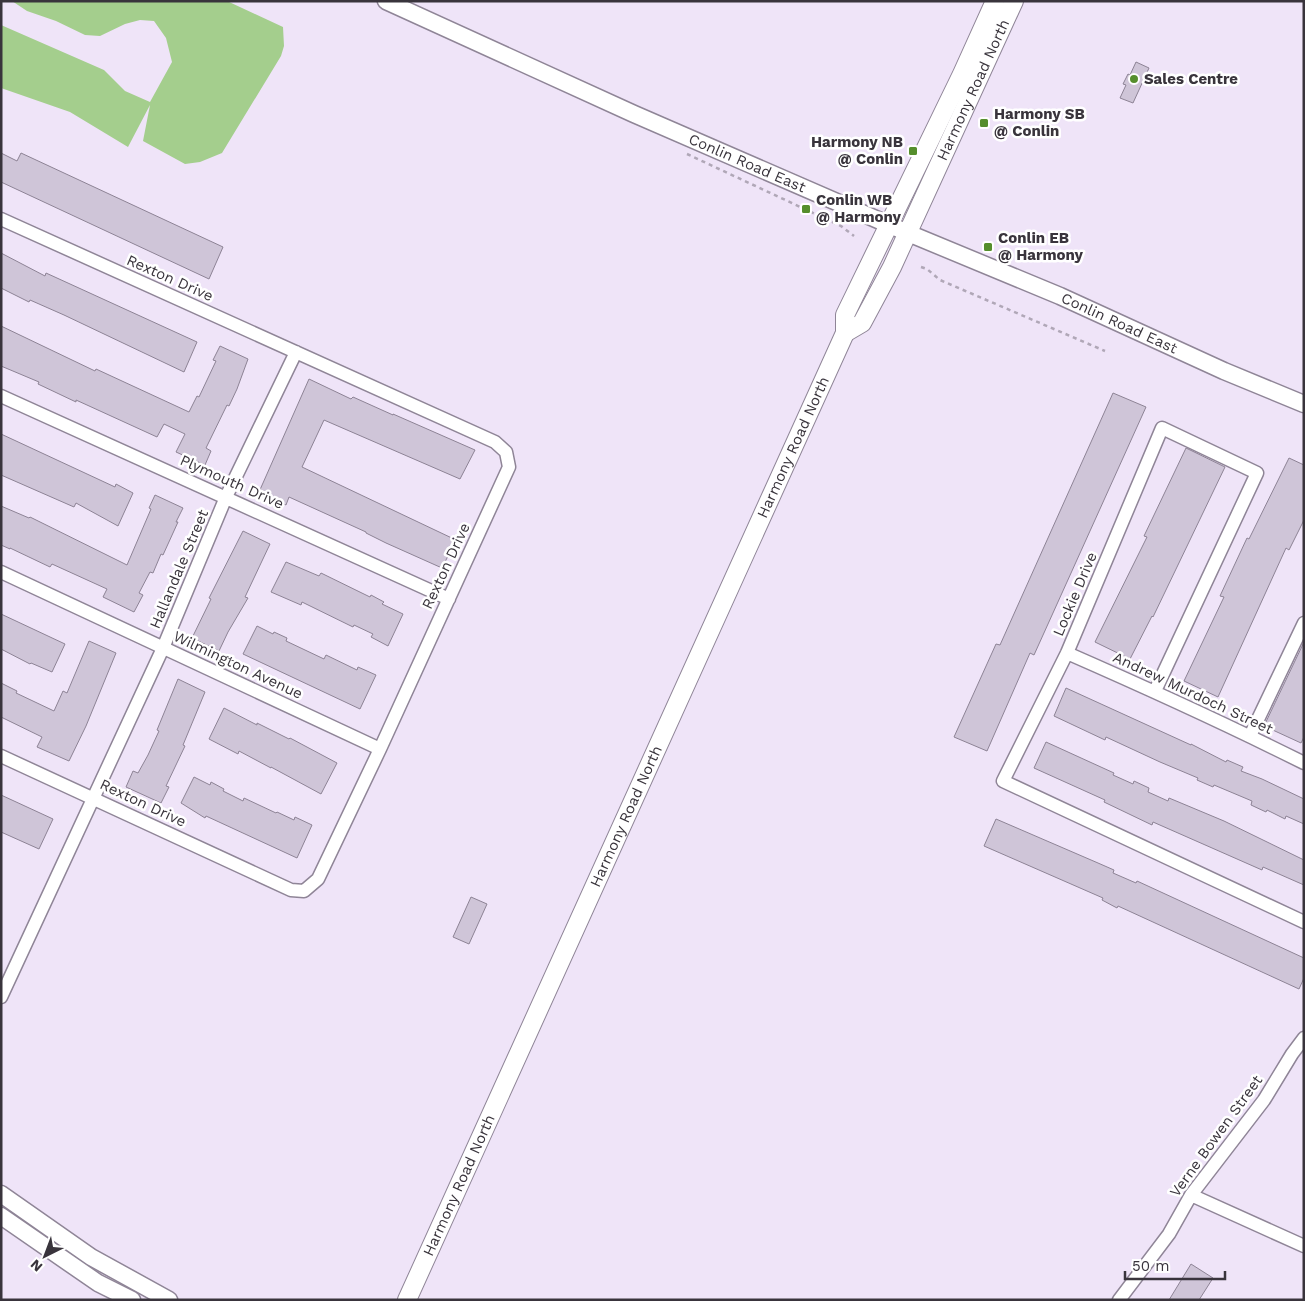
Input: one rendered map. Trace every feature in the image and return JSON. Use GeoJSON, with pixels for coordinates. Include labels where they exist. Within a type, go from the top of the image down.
{"type":"FeatureCollection","features":[{"type":"Feature","properties":{"kind":"main road","name":"Harmony Road North"},"geometry":{"type":"LineString","coordinates":[[407,1300],[845,333],[845,315],[962,74],[995,1]]}},
{"type":"Feature","properties":{"kind":"main road","name":"Harmony Road North"},"geometry":{"type":"LineString","coordinates":[[845,333],[862,323],[908,234],[1014,1]]}},
{"type":"Feature","properties":{"kind":"street","name":"Conlin Road East"},"geometry":{"type":"LineString","coordinates":[[386,1],[634,114],[908,234],[1060,296],[1224,371],[1304,404]]}},
{"type":"Feature","properties":{"kind":"street","name":"Rexton Drive"},"geometry":{"type":"LineString","coordinates":[[1,220],[495,442],[506,452],[509,467],[380,749],[318,878],[304,891],[291,890],[1,756]]}},
{"type":"Feature","properties":{"kind":"street","name":"Hallandale Street"},"geometry":{"type":"LineString","coordinates":[[1,996],[164,648],[226,497],[296,352]]}},
{"type":"Feature","properties":{"kind":"street","name":"Plymouth Drive"},"geometry":{"type":"LineString","coordinates":[[1,396],[449,599]]}},
{"type":"Feature","properties":{"kind":"street","name":"Lockie Drive"},"geometry":{"type":"LineString","coordinates":[[1155,691],[1257,473],[1162,428],[1067,653],[1003,781],[1304,922]]}},
{"type":"Feature","properties":{"kind":"street","name":"Wilmington Avenue"},"geometry":{"type":"LineString","coordinates":[[1,572],[380,749]]}},
{"type":"Feature","properties":{"kind":"street"},"geometry":{"type":"LineString","coordinates":[[1250,736],[1304,622]]}},
{"type":"Feature","properties":{"kind":"street","name":"Andrew Murdoch Street"},"geometry":{"type":"LineString","coordinates":[[1067,653],[1155,691],[1304,763]]}},
{"type":"Feature","properties":{"kind":"street","name":"Verne Bowen Street"},"geometry":{"type":"LineString","coordinates":[[1118,1300],[1169,1234],[1191,1195],[1264,1100],[1304,1038]]}},
{"type":"Feature","properties":{"kind":"street"},"geometry":{"type":"LineString","coordinates":[[1,1194],[91,1256],[170,1300]]}},
{"type":"Feature","properties":{"kind":"street"},"geometry":{"type":"LineString","coordinates":[[1191,1195],[1304,1246]]}},
{"type":"Feature","properties":{"kind":"street"},"geometry":{"type":"LineString","coordinates":[[1,1216],[98,1283],[132,1300]]}},
{"type":"Feature","properties":{"kind":"path"},"geometry":{"type":"LineString","coordinates":[[684,153],[841,226],[854,236]]}},
{"type":"Feature","properties":{"kind":"path"},"geometry":{"type":"LineString","coordinates":[[921,267],[927,269],[940,280],[1105,351]]}},
{"type":"Feature","properties":{"kind":"shaded area"},"geometry":{"type":"Polygon","coordinates":[[[12,1],[227,1],[283,27],[284,46],[281,56],[222,153],[200,162],[185,164],[143,141],[150,105],[128,147],[70,112],[1,88],[1,25],[104,70],[125,91],[150,102],[172,62],[166,38],[154,21],[140,20],[125,24],[100,36],[85,35],[56,21],[27,11],[12,1]]]}},
{"type":"Feature","properties":{"kind":"building","name":"Sales Centre"},"geometry":{"type":"Polygon","coordinates":[[[1136,62],[1149,68],[1133,103],[1120,98],[1126,85],[1123,84],[1136,62]]]}},
{"type":"Feature","properties":{"kind":"building"},"geometry":{"type":"Polygon","coordinates":[[[1,153],[17,161],[21,153],[223,247],[209,279],[1,182],[1,153]]]}},
{"type":"Feature","properties":{"kind":"building"},"geometry":{"type":"Polygon","coordinates":[[[1,253],[45,276],[46,273],[197,342],[184,372],[64,315],[30,300],[29,302],[1,288],[1,253]]]}},
{"type":"Feature","properties":{"kind":"building"},"geometry":{"type":"Polygon","coordinates":[[[1,326],[95,371],[96,369],[189,412],[197,396],[199,397],[216,361],[213,360],[220,346],[248,359],[229,406],[227,405],[206,448],[211,451],[205,465],[176,452],[185,434],[164,424],[157,437],[76,400],[76,402],[38,384],[39,382],[1,366],[1,326]]]}},
{"type":"Feature","properties":{"kind":"building"},"geometry":{"type":"Polygon","coordinates":[[[309,379],[351,399],[353,397],[475,450],[460,479],[324,420],[302,467],[456,540],[442,568],[289,497],[286,505],[259,492],[309,379]]]}},
{"type":"Feature","properties":{"kind":"building"},"geometry":{"type":"Polygon","coordinates":[[[1113,393],[1146,407],[1034,655],[1030,653],[987,751],[954,737],[996,644],[1000,645],[1113,393]]]}},
{"type":"Feature","properties":{"kind":"building"},"geometry":{"type":"Polygon","coordinates":[[[1,434],[115,487],[116,484],[133,493],[118,526],[76,503],[74,507],[1,475],[1,434]]]}},
{"type":"Feature","properties":{"kind":"building"},"geometry":{"type":"Polygon","coordinates":[[[1186,448],[1225,467],[1153,617],[1130,659],[1095,642],[1147,537],[1144,536],[1186,448]]]}},
{"type":"Feature","properties":{"kind":"building"},"geometry":{"type":"Polygon","coordinates":[[[1289,458],[1304,465],[1304,520],[1289,550],[1286,548],[1218,697],[1184,681],[1224,597],[1220,596],[1247,538],[1249,539],[1289,458]]]}},
{"type":"Feature","properties":{"kind":"building"},"geometry":{"type":"Polygon","coordinates":[[[155,495],[183,508],[163,555],[161,554],[153,573],[150,572],[139,593],[143,595],[134,612],[103,597],[107,589],[52,564],[50,567],[1,545],[1,506],[30,517],[127,565],[155,495]]]}},
{"type":"Feature","properties":{"kind":"building"},"geometry":{"type":"Polygon","coordinates":[[[243,531],[270,544],[245,597],[248,598],[219,651],[192,638],[211,599],[209,598],[243,531]]]}},
{"type":"Feature","properties":{"kind":"building"},"geometry":{"type":"Polygon","coordinates":[[[286,562],[319,576],[321,573],[370,597],[371,595],[384,602],[382,604],[403,614],[388,646],[371,637],[373,634],[354,625],[353,627],[302,602],[301,605],[271,592],[286,562]]]}},
{"type":"Feature","properties":{"kind":"building"},"geometry":{"type":"Polygon","coordinates":[[[1,614],[65,644],[52,672],[30,664],[1,649],[1,614]]]}},
{"type":"Feature","properties":{"kind":"building"},"geometry":{"type":"Polygon","coordinates":[[[257,626],[287,638],[286,641],[324,659],[326,655],[357,670],[358,667],[376,675],[360,709],[243,654],[257,626]]]}},
{"type":"Feature","properties":{"kind":"building"},"geometry":{"type":"Polygon","coordinates":[[[89,641],[116,653],[86,726],[69,761],[37,747],[42,737],[1,717],[1,683],[17,691],[16,693],[54,711],[63,691],[67,693],[89,641]]]}},
{"type":"Feature","properties":{"kind":"building"},"geometry":{"type":"Polygon","coordinates":[[[1304,642],[1304,737],[1301,743],[1264,726],[1304,642]]]}},
{"type":"Feature","properties":{"kind":"building"},"geometry":{"type":"Polygon","coordinates":[[[178,679],[205,692],[183,745],[185,746],[166,786],[169,787],[161,803],[126,787],[133,771],[138,773],[148,755],[178,679]]]}},
{"type":"Feature","properties":{"kind":"building"},"geometry":{"type":"Polygon","coordinates":[[[1066,688],[1191,744],[1226,762],[1227,760],[1243,767],[1241,771],[1304,799],[1304,824],[1286,816],[1285,819],[1267,810],[1266,812],[1251,805],[1252,801],[1214,785],[1213,787],[1197,780],[1198,778],[1106,737],[1105,740],[1054,716],[1066,688]]]}},
{"type":"Feature","properties":{"kind":"building"},"geometry":{"type":"Polygon","coordinates":[[[224,708],[257,725],[257,723],[290,738],[337,763],[321,794],[239,751],[238,754],[209,739],[224,708]]]}},
{"type":"Feature","properties":{"kind":"building"},"geometry":{"type":"Polygon","coordinates":[[[1046,742],[1114,773],[1113,775],[1133,784],[1134,781],[1149,788],[1148,792],[1168,801],[1169,798],[1224,821],[1304,860],[1304,885],[1263,867],[1262,870],[1153,822],[1152,825],[1104,802],[1105,800],[1034,768],[1046,742]]]}},
{"type":"Feature","properties":{"kind":"building"},"geometry":{"type":"Polygon","coordinates":[[[194,777],[210,785],[211,782],[224,789],[223,791],[243,801],[244,798],[276,813],[294,820],[295,817],[312,825],[297,858],[206,816],[205,818],[181,803],[194,777]]]}},
{"type":"Feature","properties":{"kind":"building"},"geometry":{"type":"Polygon","coordinates":[[[1,795],[53,819],[39,849],[1,832],[1,795]]]}},
{"type":"Feature","properties":{"kind":"building"},"geometry":{"type":"Polygon","coordinates":[[[996,819],[1114,870],[1113,873],[1136,883],[1137,881],[1304,958],[1304,978],[1299,989],[1118,906],[1117,908],[1102,900],[1103,898],[984,846],[996,819]]]}},
{"type":"Feature","properties":{"kind":"building"},"geometry":{"type":"Polygon","coordinates":[[[471,897],[487,904],[469,944],[453,937],[471,897]]]}},
{"type":"Feature","properties":{"kind":"building"},"geometry":{"type":"Polygon","coordinates":[[[1191,1264],[1213,1278],[1199,1300],[1169,1300],[1191,1264]]]}},
{"type":"Feature","properties":{"kind":"place","name":"Sales Centre"},"geometry":{"type":"Point","coordinates":[1134,79]}},
{"type":"Feature","properties":{"kind":"place","name":"Harmony SB @ Conlin"},"geometry":{"type":"Point","coordinates":[984,123]}},
{"type":"Feature","properties":{"kind":"place","name":"Harmony NB @ Conlin"},"geometry":{"type":"Point","coordinates":[913,151]}},
{"type":"Feature","properties":{"kind":"place","name":"Conlin WB @ Harmony"},"geometry":{"type":"Point","coordinates":[806,209]}},
{"type":"Feature","properties":{"kind":"place","name":"Conlin EB @ Harmony"},"geometry":{"type":"Point","coordinates":[988,247]}}]}
